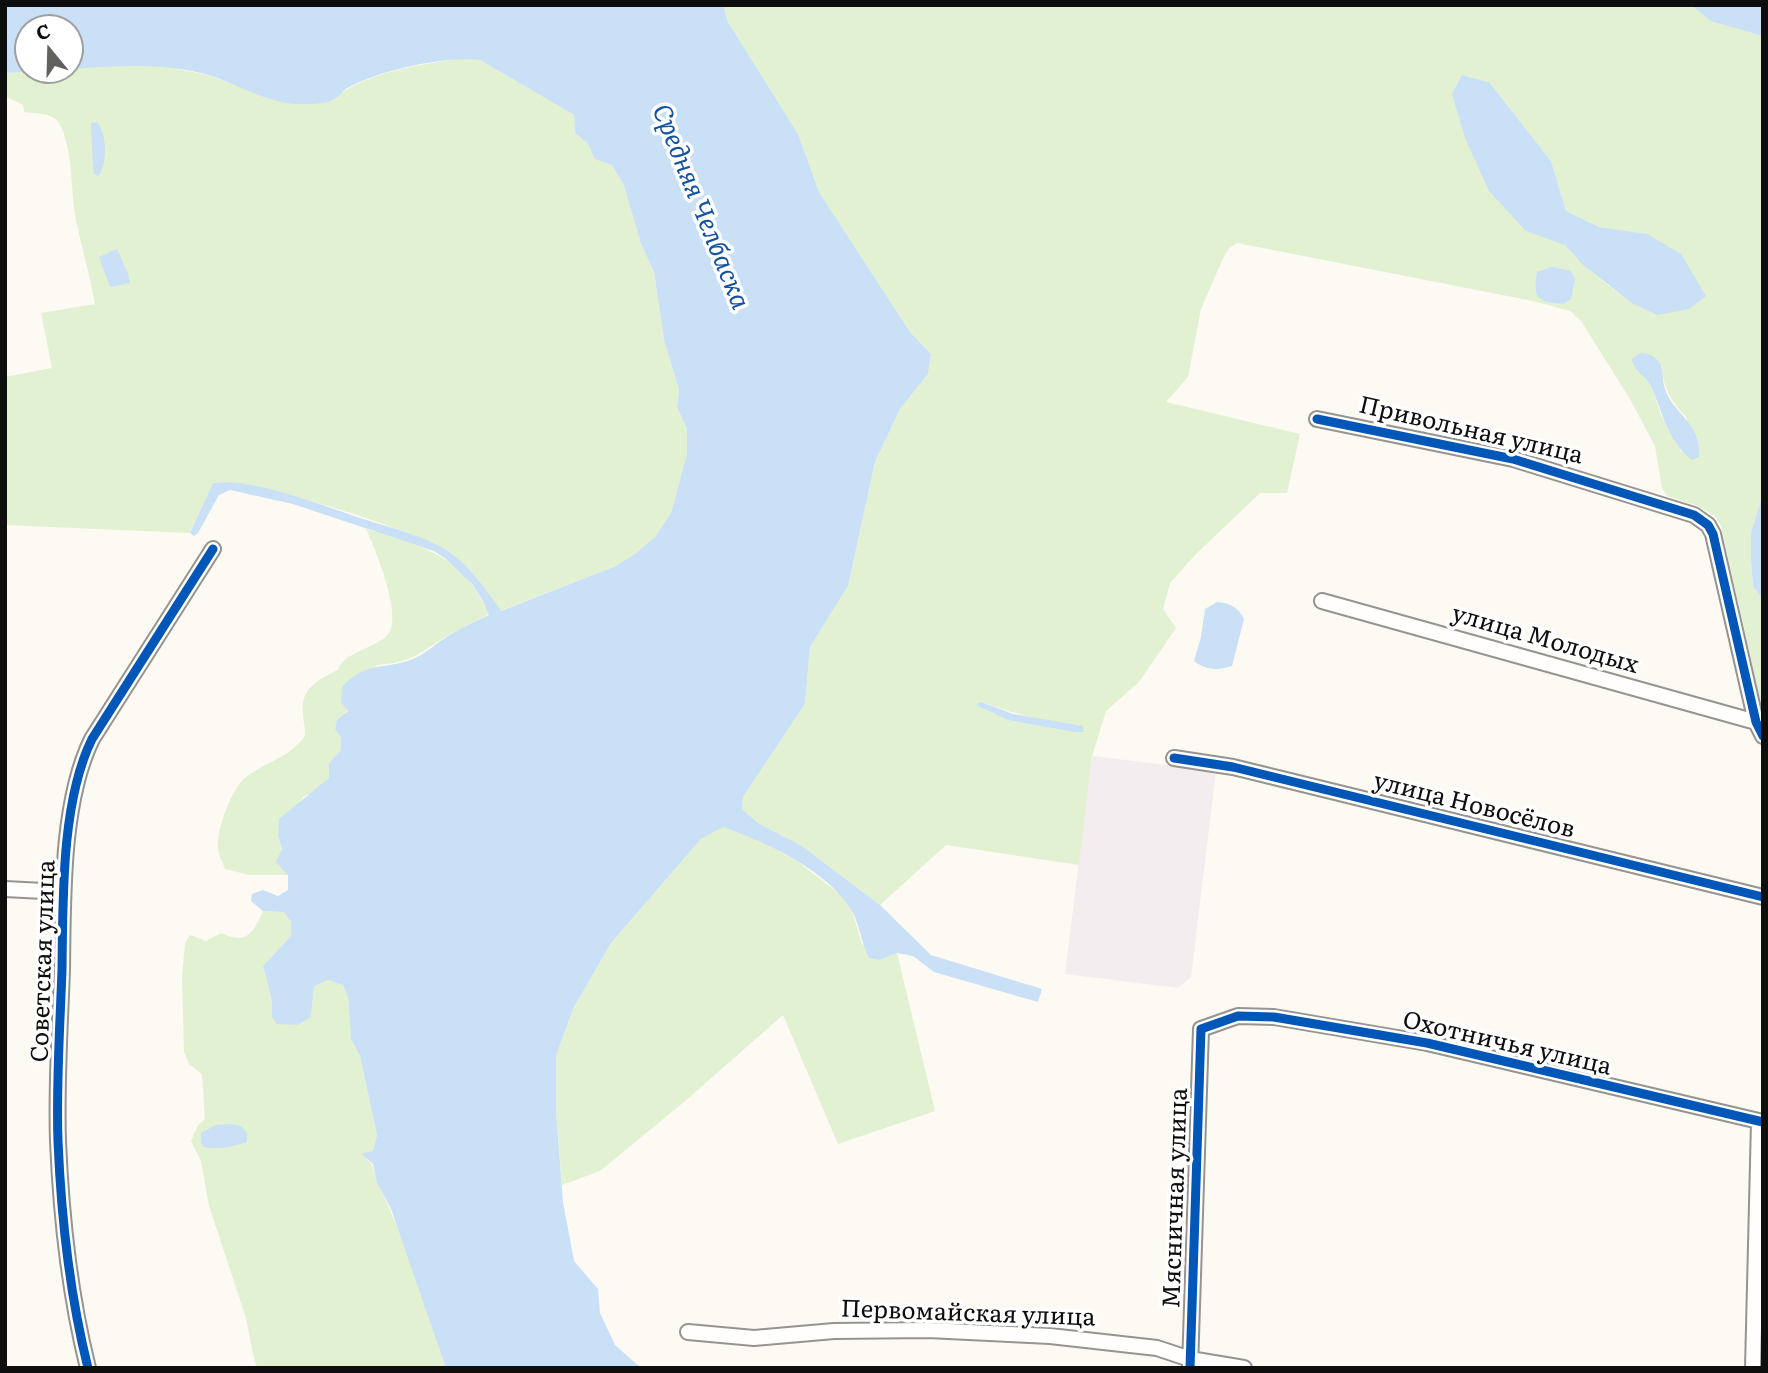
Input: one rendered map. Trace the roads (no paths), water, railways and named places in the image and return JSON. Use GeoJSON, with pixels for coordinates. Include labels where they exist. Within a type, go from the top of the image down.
{"type":"FeatureCollection","features":[{"type":"Feature","properties":{"kind":"street","name":"Привольная улица"},"geometry":{"type":"LineString","coordinates":[[1317,419],[1513,459],[1694,515],[1708,525],[1713,534],[1756,722]]}},
{"type":"Feature","properties":{"kind":"street","name":"Советская улица"},"geometry":{"type":"LineString","coordinates":[[88,1368],[72,1291],[58,1140],[63,892],[76,780],[92,739],[213,549]]}},
{"type":"Feature","properties":{"kind":"street","name":"улица Молодых"},"geometry":{"type":"LineString","coordinates":[[1322,601],[1756,722]]}},
{"type":"Feature","properties":{"kind":"street"},"geometry":{"type":"LineString","coordinates":[[1756,722],[1763,736]]}},
{"type":"Feature","properties":{"kind":"street","name":"улица Новосёлов"},"geometry":{"type":"LineString","coordinates":[[1174,758],[1233,767],[1763,897]]}},
{"type":"Feature","properties":{"kind":"street"},"geometry":{"type":"LineString","coordinates":[[5,889],[63,892]]}},
{"type":"Feature","properties":{"kind":"street","name":"Охотничья улица"},"geometry":{"type":"LineString","coordinates":[[1201,1029],[1238,1016],[1287,1019],[1427,1043],[1761,1122]]}},
{"type":"Feature","properties":{"kind":"street","name":"Мясничная улица"},"geometry":{"type":"LineString","coordinates":[[1190,1363],[1201,1029]]}},
{"type":"Feature","properties":{"kind":"street"},"geometry":{"type":"LineString","coordinates":[[1753,1368],[1761,1122]]}},
{"type":"Feature","properties":{"kind":"street","name":"Первомайская улица"},"geometry":{"type":"LineString","coordinates":[[688,1332],[754,1338],[834,1331],[928,1330],[1050,1336],[1157,1348],[1190,1363],[1244,1368]]}},
{"type":"Feature","properties":{"kind":"water","name":"Средняя Челбаска"},"geometry":{"type":"Polygon","coordinates":[[[5,5],[723,5],[728,22],[798,134],[819,192],[910,332],[931,354],[928,374],[900,409],[875,462],[848,586],[810,647],[805,704],[743,797],[742,809],[758,823],[802,846],[880,905],[931,955],[1042,989],[1038,1002],[934,972],[913,956],[897,953],[880,960],[869,958],[850,908],[826,881],[810,869],[757,840],[723,827],[701,839],[611,943],[573,1009],[556,1056],[556,1111],[563,1202],[574,1261],[598,1289],[600,1313],[615,1345],[641,1368],[446,1368],[391,1209],[377,1183],[373,1164],[361,1154],[373,1151],[377,1135],[360,1056],[351,1039],[348,997],[343,985],[328,980],[314,986],[311,1017],[297,1025],[277,1024],[272,1017],[272,1001],[263,966],[291,936],[291,922],[284,912],[263,911],[251,901],[252,894],[263,890],[278,896],[288,890],[288,875],[276,862],[282,849],[278,836],[279,819],[329,778],[329,763],[341,750],[341,738],[335,729],[337,720],[348,711],[341,702],[342,687],[360,672],[417,657],[450,635],[489,615],[482,599],[472,584],[434,551],[293,504],[230,490],[219,495],[198,533],[194,536],[190,533],[213,483],[229,482],[267,488],[407,532],[438,545],[470,571],[501,611],[616,566],[635,554],[655,537],[671,513],[687,454],[687,429],[677,407],[679,390],[664,340],[654,272],[641,244],[624,186],[612,165],[595,159],[588,144],[575,133],[574,115],[480,60],[449,60],[413,66],[363,81],[347,88],[330,101],[313,104],[289,103],[192,71],[140,66],[84,68],[84,14],[14,14],[14,72],[5,73],[5,5]]]}},
{"type":"Feature","properties":{"kind":"water"},"geometry":{"type":"Polygon","coordinates":[[[1691,5],[1763,5],[1763,36],[1711,21],[1691,5]]]}},
{"type":"Feature","properties":{"kind":"water"},"geometry":{"type":"Polygon","coordinates":[[[1462,75],[1490,83],[1551,161],[1566,211],[1599,227],[1647,234],[1681,254],[1706,296],[1689,309],[1657,315],[1632,303],[1583,265],[1565,245],[1526,231],[1489,191],[1465,138],[1452,94],[1462,75]]]}},
{"type":"Feature","properties":{"kind":"water"},"geometry":{"type":"Polygon","coordinates":[[[97,122],[103,134],[105,149],[98,176],[94,174],[93,168],[91,123],[97,122]]]}},
{"type":"Feature","properties":{"kind":"water"},"geometry":{"type":"Polygon","coordinates":[[[117,249],[130,283],[110,287],[99,257],[117,249]]]}},
{"type":"Feature","properties":{"kind":"water"},"geometry":{"type":"Polygon","coordinates":[[[1552,267],[1571,271],[1575,279],[1571,299],[1563,304],[1542,300],[1537,293],[1537,272],[1552,267]]]}},
{"type":"Feature","properties":{"kind":"water"},"geometry":{"type":"Polygon","coordinates":[[[1640,353],[1651,355],[1659,362],[1669,398],[1696,436],[1699,457],[1692,460],[1671,435],[1651,386],[1633,364],[1632,359],[1640,353]]]}},
{"type":"Feature","properties":{"kind":"water"},"geometry":{"type":"Polygon","coordinates":[[[1763,494],[1763,599],[1753,587],[1751,532],[1763,494]]]}},
{"type":"Feature","properties":{"kind":"water"},"geometry":{"type":"Polygon","coordinates":[[[1217,602],[1233,606],[1244,619],[1232,666],[1221,669],[1207,668],[1194,661],[1205,609],[1217,602]]]}},
{"type":"Feature","properties":{"kind":"water"},"geometry":{"type":"Polygon","coordinates":[[[981,702],[1013,714],[1083,726],[1084,732],[1008,720],[976,705],[981,702]]]}},
{"type":"Feature","properties":{"kind":"water"},"geometry":{"type":"Polygon","coordinates":[[[216,1125],[241,1126],[247,1133],[247,1142],[225,1148],[203,1147],[201,1133],[216,1125]]]}}]}
